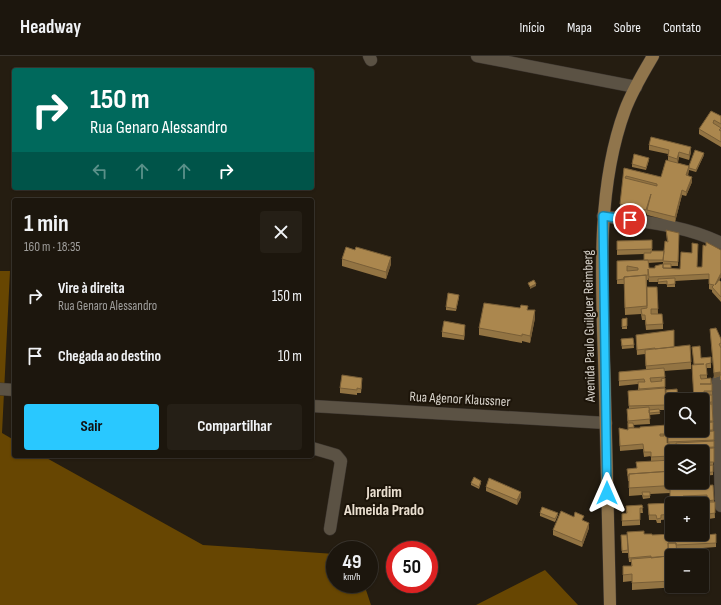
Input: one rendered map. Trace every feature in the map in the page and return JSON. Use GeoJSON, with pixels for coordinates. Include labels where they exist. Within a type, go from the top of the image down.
{"type":"FeatureCollection","features":[{"type":"Feature","properties":{"kind":"main road","name":"Avenida Paulo Guilguer Reimberg"},"geometry":{"type":"LineString","coordinates":[[610,605],[603,216],[612,154],[626,109],[653,56]]}},
{"type":"Feature","properties":{"kind":"street"},"geometry":{"type":"LineString","coordinates":[[477,56],[636,87]]}},
{"type":"Feature","properties":{"kind":"street"},"geometry":{"type":"LineString","coordinates":[[603,216],[658,224],[697,234],[721,243]]}},
{"type":"Feature","properties":{"kind":"street"},"geometry":{"type":"LineString","coordinates":[[718,381],[721,506]]}},
{"type":"Feature","properties":{"kind":"street"},"geometry":{"type":"LineString","coordinates":[[0,389],[12,390]]}},
{"type":"Feature","properties":{"kind":"street","name":"Rua Agenor Klaussner"},"geometry":{"type":"LineString","coordinates":[[314,406],[606,422]]}},
{"type":"Feature","properties":{"kind":"street"},"geometry":{"type":"LineString","coordinates":[[314,449],[336,455],[341,461],[330,529]]}},
{"type":"Feature","properties":{"kind":"shaded area"},"geometry":{"type":"Polygon","coordinates":[[[0,271],[10,271],[2,433],[12,439],[12,458],[47,458],[203,545],[326,553],[326,593],[367,593],[371,605],[0,605],[0,271]]]}},
{"type":"Feature","properties":{"kind":"shaded area"},"geometry":{"type":"Polygon","coordinates":[[[545,570],[578,605],[476,605],[545,570]]]}},
{"type":"Feature","properties":{"kind":"building"},"geometry":{"type":"Polygon","coordinates":[[[711,111],[721,116],[721,124],[714,120],[713,123],[721,128],[719,130],[721,131],[721,142],[699,129],[711,111]]]}},
{"type":"Feature","properties":{"kind":"building"},"geometry":{"type":"Polygon","coordinates":[[[651,137],[691,147],[689,155],[679,152],[677,159],[668,156],[669,150],[649,145],[651,137]]]}},
{"type":"Feature","properties":{"kind":"building"},"geometry":{"type":"Polygon","coordinates":[[[695,150],[704,153],[696,170],[689,168],[695,150]]]}},
{"type":"Feature","properties":{"kind":"building"},"geometry":{"type":"Polygon","coordinates":[[[634,154],[649,158],[646,168],[632,164],[634,154]]]}},
{"type":"Feature","properties":{"kind":"building"},"geometry":{"type":"Polygon","coordinates":[[[666,160],[689,166],[686,175],[692,177],[686,192],[682,190],[675,217],[647,210],[651,194],[646,210],[620,204],[624,168],[661,177],[666,160]],[[626,176],[625,178],[657,186],[657,184],[626,176]]]}},
{"type":"Feature","properties":{"kind":"building"},"geometry":{"type":"Polygon","coordinates":[[[666,230],[679,233],[678,262],[663,261],[665,241],[668,242],[666,230]]]}},
{"type":"Feature","properties":{"kind":"building"},"geometry":{"type":"Polygon","coordinates":[[[652,240],[652,249],[617,250],[617,241],[652,240]]]}},
{"type":"Feature","properties":{"kind":"building"},"geometry":{"type":"Polygon","coordinates":[[[706,242],[721,250],[721,273],[715,285],[719,280],[721,282],[721,297],[712,287],[714,285],[709,284],[709,274],[649,277],[648,269],[648,275],[624,277],[624,279],[617,280],[617,261],[648,260],[649,268],[655,268],[655,266],[663,264],[663,268],[680,269],[681,252],[692,253],[692,243],[698,244],[697,267],[702,267],[703,245],[706,246],[706,242]],[[627,266],[627,271],[638,270],[638,268],[627,266]]]}},
{"type":"Feature","properties":{"kind":"building"},"geometry":{"type":"Polygon","coordinates":[[[346,247],[355,250],[356,247],[391,257],[386,272],[342,259],[346,247]]]}},
{"type":"Feature","properties":{"kind":"building"},"geometry":{"type":"Polygon","coordinates":[[[651,251],[664,251],[663,260],[644,260],[644,253],[651,253],[651,251]]]}},
{"type":"Feature","properties":{"kind":"building"},"geometry":{"type":"Polygon","coordinates":[[[663,264],[671,264],[671,268],[663,268],[663,264]]]}},
{"type":"Feature","properties":{"kind":"building"},"geometry":{"type":"Polygon","coordinates":[[[646,275],[647,306],[625,308],[624,277],[646,275]]]}},
{"type":"Feature","properties":{"kind":"building"},"geometry":{"type":"Polygon","coordinates":[[[675,278],[675,284],[667,285],[667,281],[658,282],[658,279],[675,278]]]}},
{"type":"Feature","properties":{"kind":"building"},"geometry":{"type":"Polygon","coordinates":[[[534,280],[536,284],[530,287],[528,283],[534,280]]]}},
{"type":"Feature","properties":{"kind":"building"},"geometry":{"type":"Polygon","coordinates":[[[647,287],[657,287],[658,309],[651,309],[651,314],[662,314],[663,324],[646,325],[645,315],[642,315],[641,309],[647,308],[647,287]]]}},
{"type":"Feature","properties":{"kind":"building"},"geometry":{"type":"Polygon","coordinates":[[[448,293],[459,295],[456,309],[446,307],[448,293]]]}},
{"type":"Feature","properties":{"kind":"building"},"geometry":{"type":"Polygon","coordinates":[[[484,303],[520,308],[521,305],[528,306],[527,310],[535,310],[530,336],[522,334],[522,336],[479,328],[484,303]]]}},
{"type":"Feature","properties":{"kind":"building"},"geometry":{"type":"Polygon","coordinates":[[[627,318],[627,326],[622,327],[622,319],[627,318]]]}},
{"type":"Feature","properties":{"kind":"building"},"geometry":{"type":"Polygon","coordinates":[[[444,321],[465,325],[464,336],[442,332],[444,321]]]}},
{"type":"Feature","properties":{"kind":"building"},"geometry":{"type":"Polygon","coordinates":[[[716,328],[721,339],[721,343],[719,344],[721,348],[721,375],[720,372],[714,373],[710,329],[716,328]]]}},
{"type":"Feature","properties":{"kind":"building"},"geometry":{"type":"Polygon","coordinates":[[[674,330],[674,347],[637,350],[636,335],[674,330]]]}},
{"type":"Feature","properties":{"kind":"building"},"geometry":{"type":"Polygon","coordinates":[[[633,338],[634,345],[622,346],[621,339],[633,338]]]}},
{"type":"Feature","properties":{"kind":"building"},"geometry":{"type":"Polygon","coordinates":[[[690,345],[691,362],[646,366],[645,350],[690,345]]]}},
{"type":"Feature","properties":{"kind":"building"},"geometry":{"type":"Polygon","coordinates":[[[700,346],[701,358],[711,357],[711,363],[706,364],[707,375],[700,375],[701,379],[711,378],[712,391],[694,393],[692,365],[704,364],[694,364],[692,347],[700,346]]]}},
{"type":"Feature","properties":{"kind":"building"},"geometry":{"type":"Polygon","coordinates":[[[664,368],[665,377],[650,378],[651,382],[662,381],[661,379],[665,378],[665,387],[639,389],[638,382],[645,382],[644,379],[619,381],[619,372],[664,368]]]}},
{"type":"Feature","properties":{"kind":"building"},"geometry":{"type":"Polygon","coordinates":[[[342,375],[362,378],[361,389],[340,388],[342,375]]]}},
{"type":"Feature","properties":{"kind":"building"},"geometry":{"type":"Polygon","coordinates":[[[665,388],[665,405],[629,406],[628,391],[665,388]]]}},
{"type":"Feature","properties":{"kind":"building"},"geometry":{"type":"Polygon","coordinates":[[[677,389],[677,393],[666,393],[666,390],[677,389]]]}},
{"type":"Feature","properties":{"kind":"building"},"geometry":{"type":"Polygon","coordinates":[[[709,395],[712,395],[712,402],[709,402],[709,395]]]}},
{"type":"Feature","properties":{"kind":"building"},"geometry":{"type":"Polygon","coordinates":[[[709,404],[712,404],[713,421],[709,421],[709,404]]]}},
{"type":"Feature","properties":{"kind":"building"},"geometry":{"type":"Polygon","coordinates":[[[649,407],[650,419],[628,421],[627,409],[649,407]]]}},
{"type":"Feature","properties":{"kind":"building"},"geometry":{"type":"Polygon","coordinates":[[[659,409],[660,412],[649,413],[649,410],[659,409]]]}},
{"type":"Feature","properties":{"kind":"building"},"geometry":{"type":"Polygon","coordinates":[[[709,422],[713,422],[713,430],[709,430],[709,422]]]}},
{"type":"Feature","properties":{"kind":"building"},"geometry":{"type":"Polygon","coordinates":[[[628,423],[633,423],[634,427],[628,428],[628,423]]]}},
{"type":"Feature","properties":{"kind":"building"},"geometry":{"type":"Polygon","coordinates":[[[665,425],[665,437],[667,437],[667,443],[669,443],[669,445],[665,445],[665,456],[651,457],[651,452],[644,452],[643,444],[620,446],[619,428],[628,430],[628,428],[665,425]]]}},
{"type":"Feature","properties":{"kind":"building"},"geometry":{"type":"Polygon","coordinates":[[[709,431],[714,431],[714,440],[668,442],[668,437],[709,437],[709,431]]]}},
{"type":"Feature","properties":{"kind":"building"},"geometry":{"type":"Polygon","coordinates":[[[714,441],[714,447],[709,447],[709,445],[676,445],[676,443],[714,441]]]}},
{"type":"Feature","properties":{"kind":"building"},"geometry":{"type":"Polygon","coordinates":[[[709,448],[714,448],[714,462],[709,462],[709,448]]]}},
{"type":"Feature","properties":{"kind":"building"},"geometry":{"type":"Polygon","coordinates":[[[665,460],[665,471],[629,474],[628,476],[627,469],[637,468],[636,462],[665,460]]]}},
{"type":"Feature","properties":{"kind":"building"},"geometry":{"type":"Polygon","coordinates":[[[709,465],[713,465],[713,472],[709,472],[709,465]]]}},
{"type":"Feature","properties":{"kind":"building"},"geometry":{"type":"Polygon","coordinates":[[[665,471],[665,486],[629,488],[629,474],[665,471]]]}},
{"type":"Feature","properties":{"kind":"building"},"geometry":{"type":"Polygon","coordinates":[[[474,477],[481,481],[479,487],[471,483],[474,477]]]}},
{"type":"Feature","properties":{"kind":"building"},"geometry":{"type":"Polygon","coordinates":[[[489,478],[521,492],[517,500],[486,487],[489,478]]]}},
{"type":"Feature","properties":{"kind":"building"},"geometry":{"type":"Polygon","coordinates":[[[709,485],[713,485],[714,500],[709,501],[709,497],[707,497],[707,495],[670,497],[670,489],[709,489],[709,485]]]}},
{"type":"Feature","properties":{"kind":"building"},"geometry":{"type":"Polygon","coordinates":[[[642,492],[650,492],[650,496],[643,496],[642,492]]]}},
{"type":"Feature","properties":{"kind":"building"},"geometry":{"type":"Polygon","coordinates":[[[709,502],[715,502],[715,513],[709,514],[709,502]]]}},
{"type":"Feature","properties":{"kind":"building"},"geometry":{"type":"Polygon","coordinates":[[[665,503],[665,515],[661,515],[661,518],[657,519],[656,515],[649,515],[648,504],[665,503]]]}},
{"type":"Feature","properties":{"kind":"building"},"geometry":{"type":"Polygon","coordinates":[[[642,505],[643,508],[640,508],[640,520],[622,521],[622,514],[627,513],[626,506],[642,505]]]}},
{"type":"Feature","properties":{"kind":"building"},"geometry":{"type":"Polygon","coordinates":[[[542,507],[558,513],[555,519],[540,513],[542,507]]]}},
{"type":"Feature","properties":{"kind":"building"},"geometry":{"type":"Polygon","coordinates":[[[561,511],[574,517],[575,512],[584,516],[582,520],[589,523],[582,542],[553,530],[561,511]]]}},
{"type":"Feature","properties":{"kind":"building"},"geometry":{"type":"Polygon","coordinates":[[[644,531],[644,534],[665,534],[665,541],[709,541],[709,535],[716,534],[716,543],[676,545],[676,543],[668,543],[668,549],[665,549],[665,556],[629,558],[627,532],[644,531]]]}},
{"type":"Feature","properties":{"kind":"building"},"geometry":{"type":"Polygon","coordinates":[[[621,535],[627,535],[628,550],[622,551],[621,535]]]}},
{"type":"Feature","properties":{"kind":"building"},"geometry":{"type":"Polygon","coordinates":[[[668,543],[676,543],[676,549],[668,549],[668,543]]]}},
{"type":"Feature","properties":{"kind":"building"},"geometry":{"type":"Polygon","coordinates":[[[665,556],[665,581],[632,583],[632,574],[623,575],[623,566],[632,566],[631,559],[665,556]]]}},
{"type":"Feature","properties":{"kind":"district","name":"Jardim Almeida Prado"},"geometry":{"type":"Point","coordinates":[384,501]}},
{"type":"Feature","properties":{"kind":"route"},"geometry":{"type":"LineString","coordinates":[[607,493],[603,216],[630,220]]}}]}
